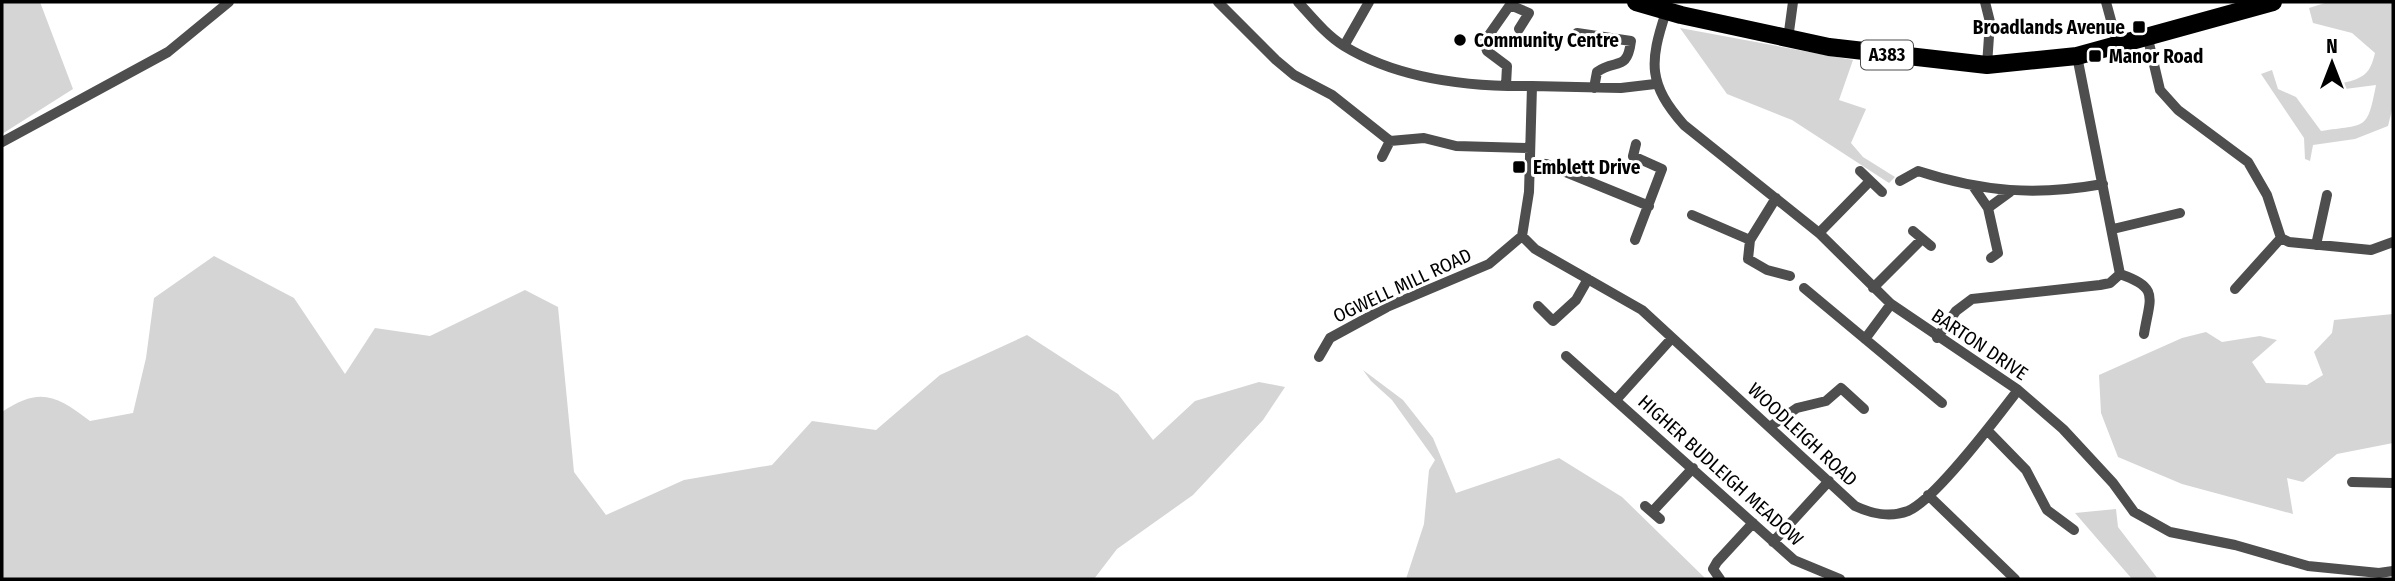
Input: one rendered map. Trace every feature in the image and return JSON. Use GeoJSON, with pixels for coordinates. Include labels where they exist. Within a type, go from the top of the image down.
{"type":"FeatureCollection","features":[{"type":"Feature","properties":{"kind":"main road","name":"A383"},"geometry":{"type":"LineString","coordinates":[[1636,2],[1666,12],[1788,39],[1883,55],[1987,65],[2077,56],[2148,39],[2253,5],[2273,2]]}},
{"type":"Feature","properties":{"kind":"street"},"geometry":{"type":"LineString","coordinates":[[2,142],[168,52],[229,2]]}},
{"type":"Feature","properties":{"kind":"street"},"geometry":{"type":"LineString","coordinates":[[1218,2],[1276,61],[1341,101],[1390,141],[1424,138],[1456,146],[1529,148]]}},
{"type":"Feature","properties":{"kind":"street"},"geometry":{"type":"LineString","coordinates":[[1297,2],[1344,46],[1415,74],[1506,85],[1594,88],[1655,84],[1656,48],[1666,12]]}},
{"type":"Feature","properties":{"kind":"street"},"geometry":{"type":"LineString","coordinates":[[1344,46],[1369,2]]}},
{"type":"Feature","properties":{"kind":"street"},"geometry":{"type":"LineString","coordinates":[[1788,39],[1793,2]]}},
{"type":"Feature","properties":{"kind":"street"},"geometry":{"type":"LineString","coordinates":[[1985,2],[1990,22],[1987,65]]}},
{"type":"Feature","properties":{"kind":"street"},"geometry":{"type":"LineString","coordinates":[[2106,2],[2118,46]]}},
{"type":"Feature","properties":{"kind":"street"},"geometry":{"type":"LineString","coordinates":[[1506,85],[1507,66],[1487,51],[1484,42],[1510,5],[1529,13],[1519,29]]}},
{"type":"Feature","properties":{"kind":"street"},"geometry":{"type":"LineString","coordinates":[[1577,33],[1631,41],[1629,57],[1623,63],[1597,72],[1594,88]]}},
{"type":"Feature","properties":{"kind":"street"},"geometry":{"type":"LineString","coordinates":[[2148,39],[2160,90],[2178,110],[2248,162],[2267,195],[2281,238]]}},
{"type":"Feature","properties":{"kind":"street"},"geometry":{"type":"LineString","coordinates":[[2077,56],[2120,274]]}},
{"type":"Feature","properties":{"kind":"street","name":"BARTON DRIVE"},"geometry":{"type":"LineString","coordinates":[[1655,84],[1668,107],[1684,125],[1819,233],[1891,304],[1937,338],[2018,390],[2063,429],[2113,483],[2134,512],[2170,533],[2235,545],[2308,566],[2379,573],[2393,571]]}},
{"type":"Feature","properties":{"kind":"street"},"geometry":{"type":"LineString","coordinates":[[1522,236],[1529,192],[1532,86]]}},
{"type":"Feature","properties":{"kind":"street"},"geometry":{"type":"LineString","coordinates":[[1382,157],[1390,141]]}},
{"type":"Feature","properties":{"kind":"street"},"geometry":{"type":"LineString","coordinates":[[1634,240],[1662,169],[1633,156],[1636,144]]}},
{"type":"Feature","properties":{"kind":"street"},"geometry":{"type":"LineString","coordinates":[[1529,163],[1546,164],[1648,206]]}},
{"type":"Feature","properties":{"kind":"street"},"geometry":{"type":"LineString","coordinates":[[1900,181],[1918,171],[1973,186],[2010,192],[2071,190],[2103,184]]}},
{"type":"Feature","properties":{"kind":"street"},"geometry":{"type":"LineString","coordinates":[[1860,172],[1882,192]]}},
{"type":"Feature","properties":{"kind":"street"},"geometry":{"type":"LineString","coordinates":[[1819,233],[1869,182]]}},
{"type":"Feature","properties":{"kind":"street"},"geometry":{"type":"LineString","coordinates":[[1973,186],[1988,208],[1998,253],[1991,258]]}},
{"type":"Feature","properties":{"kind":"street"},"geometry":{"type":"LineString","coordinates":[[1988,208],[2010,192]]}},
{"type":"Feature","properties":{"kind":"street"},"geometry":{"type":"LineString","coordinates":[[2316,245],[2327,195]]}},
{"type":"Feature","properties":{"kind":"street"},"geometry":{"type":"LineString","coordinates":[[1776,198],[1750,240],[1748,253],[1753,264],[1796,280],[1942,403]]}},
{"type":"Feature","properties":{"kind":"street"},"geometry":{"type":"LineString","coordinates":[[2113,229],[2180,213]]}},
{"type":"Feature","properties":{"kind":"street"},"geometry":{"type":"LineString","coordinates":[[1692,215],[1750,240]]}},
{"type":"Feature","properties":{"kind":"street","name":"WOODLEIGH ROAD"},"geometry":{"type":"LineString","coordinates":[[1522,236],[1535,249],[1642,310],[1855,506],[1874,514],[1907,511],[1928,495],[1987,430],[2018,390]]}},
{"type":"Feature","properties":{"kind":"street","name":"OGWELL MILL ROAD"},"geometry":{"type":"LineString","coordinates":[[1319,357],[1330,338],[1387,307],[1489,264],[1522,236]]}},
{"type":"Feature","properties":{"kind":"street"},"geometry":{"type":"LineString","coordinates":[[1873,288],[1922,238]]}},
{"type":"Feature","properties":{"kind":"street"},"geometry":{"type":"LineString","coordinates":[[2281,238],[2316,245],[2371,250],[2393,242]]}},
{"type":"Feature","properties":{"kind":"street"},"geometry":{"type":"LineString","coordinates":[[2235,289],[2281,238]]}},
{"type":"Feature","properties":{"kind":"street"},"geometry":{"type":"LineString","coordinates":[[2120,274],[2143,282],[2148,287],[2151,296],[2144,334]]}},
{"type":"Feature","properties":{"kind":"street"},"geometry":{"type":"LineString","coordinates":[[1937,338],[1956,312],[1972,299],[2100,285],[2110,283],[2120,274]]}},
{"type":"Feature","properties":{"kind":"street"},"geometry":{"type":"LineString","coordinates":[[1538,306],[1554,326],[1576,300],[1588,279]]}},
{"type":"Feature","properties":{"kind":"street"},"geometry":{"type":"LineString","coordinates":[[1866,339],[1891,304]]}},
{"type":"Feature","properties":{"kind":"street"},"geometry":{"type":"LineString","coordinates":[[1616,400],[1672,338]]}},
{"type":"Feature","properties":{"kind":"street","name":"HIGHER BUDLEIGH MEADOW"},"geometry":{"type":"LineString","coordinates":[[1566,356],[1773,542],[1805,567],[1840,579]]}},
{"type":"Feature","properties":{"kind":"street"},"geometry":{"type":"LineString","coordinates":[[1586,374],[1594,365]]}},
{"type":"Feature","properties":{"kind":"street"},"geometry":{"type":"LineString","coordinates":[[1771,426],[1797,408],[1826,401],[1841,388],[1864,409]]}},
{"type":"Feature","properties":{"kind":"street"},"geometry":{"type":"LineString","coordinates":[[1987,430],[2026,470],[2047,510],[2074,530]]}},
{"type":"Feature","properties":{"kind":"street"},"geometry":{"type":"LineString","coordinates":[[1652,513],[1693,468]]}},
{"type":"Feature","properties":{"kind":"street"},"geometry":{"type":"LineString","coordinates":[[2361,468],[2358,481],[2393,483]]}},
{"type":"Feature","properties":{"kind":"street"},"geometry":{"type":"LineString","coordinates":[[1773,542],[1829,481]]}},
{"type":"Feature","properties":{"kind":"street"},"geometry":{"type":"LineString","coordinates":[[1928,495],[2015,579]]}},
{"type":"Feature","properties":{"kind":"street"},"geometry":{"type":"LineString","coordinates":[[1720,579],[1713,569],[1717,562],[1753,523]]}},
{"type":"Feature","properties":{"kind":"shaded area"},"geometry":{"type":"Polygon","coordinates":[[[2,2],[40,2],[73,89],[2,134],[2,2]]]}},
{"type":"Feature","properties":{"kind":"shaded area"},"geometry":{"type":"Polygon","coordinates":[[[2328,2],[2393,2],[2393,106],[2388,126],[2355,139],[2313,145],[2310,161],[2305,159],[2304,138],[2261,74],[2272,70],[2278,89],[2296,97],[2321,131],[2356,125],[2367,118],[2376,85],[2345,89],[2343,83],[2365,74],[2375,53],[2352,33],[2313,23],[2309,8],[2328,2]]]}},
{"type":"Feature","properties":{"kind":"shaded area"},"geometry":{"type":"Polygon","coordinates":[[[1680,28],[1853,60],[1839,100],[1866,109],[1851,143],[1863,157],[1895,177],[1889,183],[1792,120],[1727,94],[1680,28]]]}},
{"type":"Feature","properties":{"kind":"shaded area"},"geometry":{"type":"Polygon","coordinates":[[[214,256],[294,298],[345,374],[375,328],[430,336],[525,290],[558,307],[574,472],[606,515],[684,480],[772,465],[812,421],[876,430],[940,375],[1027,335],[1118,394],[1153,440],[1195,401],[1259,382],[1285,387],[1263,420],[1193,495],[1117,549],[1094,579],[2,579],[2,412],[27,399],[48,397],[68,405],[90,421],[133,413],[146,358],[154,298],[214,256]]]}},
{"type":"Feature","properties":{"kind":"shaded area"},"geometry":{"type":"Polygon","coordinates":[[[2393,314],[2393,443],[2337,454],[2303,482],[2287,478],[2293,514],[2182,484],[2118,457],[2101,413],[2099,375],[2182,338],[2206,332],[2222,342],[2260,336],[2277,340],[2252,362],[2266,383],[2307,385],[2323,375],[2314,352],[2332,333],[2334,320],[2393,314]]]}},
{"type":"Feature","properties":{"kind":"shaded area"},"geometry":{"type":"Polygon","coordinates":[[[1363,370],[1403,400],[1433,438],[1456,493],[1559,458],[1622,497],[1706,579],[1406,579],[1424,524],[1429,470],[1435,460],[1392,400],[1363,370]]]}},
{"type":"Feature","properties":{"kind":"shaded area"},"geometry":{"type":"Polygon","coordinates":[[[2116,509],[2118,527],[2158,579],[2132,579],[2075,513],[2116,509]]]}},
{"type":"Feature","properties":{"kind":"place","name":"Broadlands Avenue"},"geometry":{"type":"Point","coordinates":[2139,27]}},
{"type":"Feature","properties":{"kind":"place","name":"Community Centre"},"geometry":{"type":"Point","coordinates":[1460,40]}},
{"type":"Feature","properties":{"kind":"place","name":"Manor Road"},"geometry":{"type":"Point","coordinates":[2095,56]}},
{"type":"Feature","properties":{"kind":"place","name":"Emblett Drive"},"geometry":{"type":"Point","coordinates":[1519,167]}}]}
